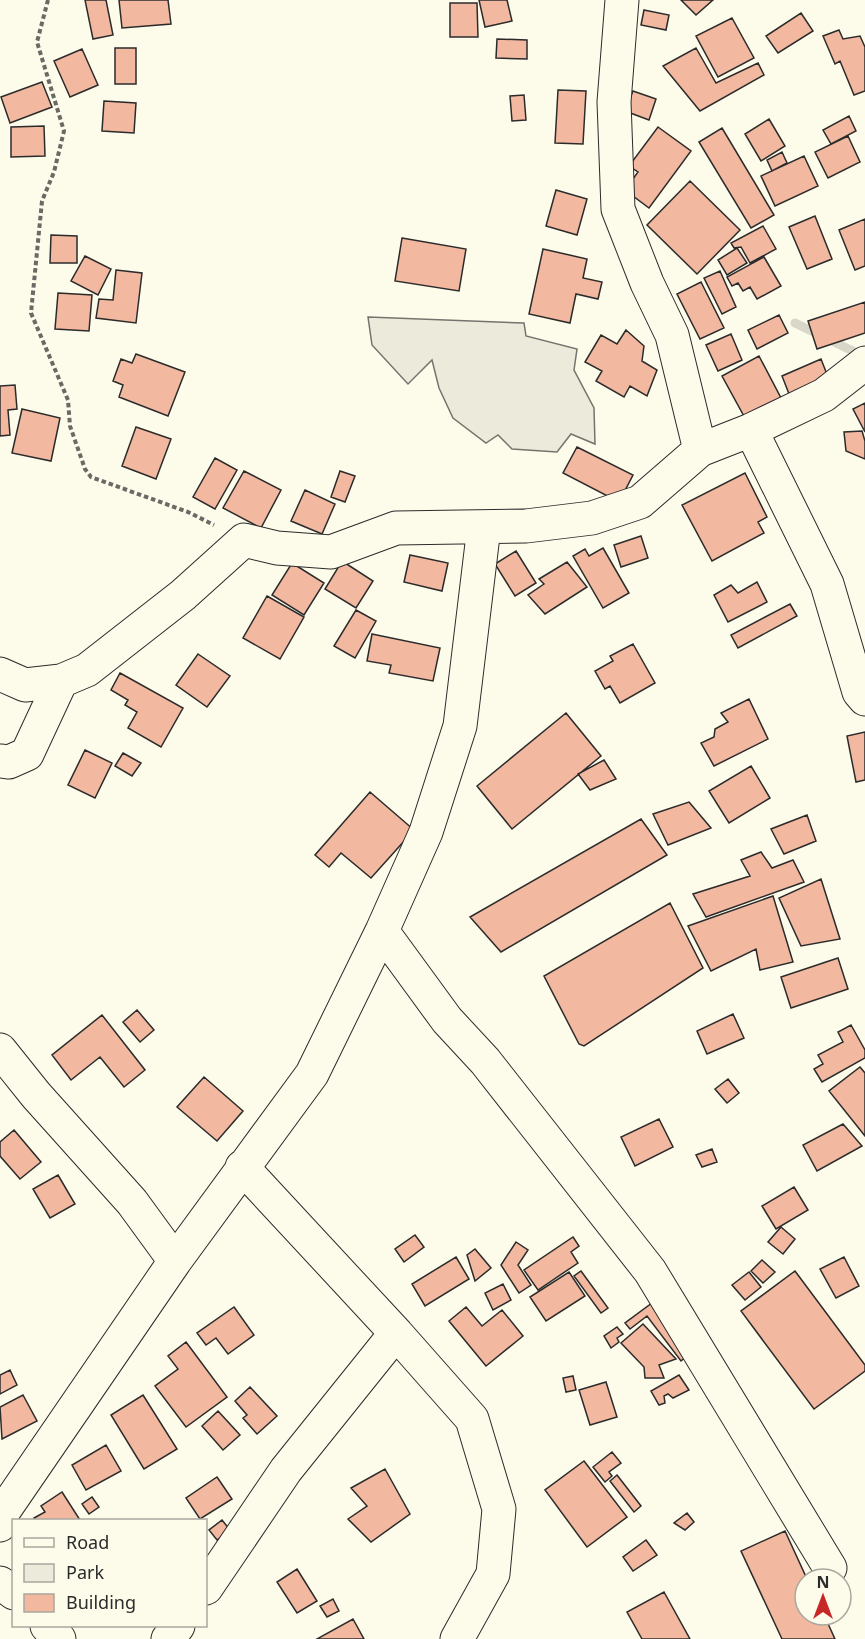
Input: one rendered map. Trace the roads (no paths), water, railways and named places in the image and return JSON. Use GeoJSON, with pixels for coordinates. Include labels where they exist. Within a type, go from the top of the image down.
{"type":"FeatureCollection","features":[{"type":"Feature","properties":{"kind":"street"},"geometry":{"type":"LineString","coordinates":[[622,0],[614,102],[618,209],[647,283],[672,335],[700,450]]}},
{"type":"Feature","properties":{"kind":"street"},"geometry":{"type":"LineString","coordinates":[[0,674],[25,685],[61,681],[87,670],[183,595],[244,540],[277,548],[331,552],[396,528],[526,526],[592,518],[640,502],[700,450],[751,430],[824,395],[865,363]]}},
{"type":"Feature","properties":{"kind":"street"},"geometry":{"type":"LineString","coordinates":[[751,430],[827,584],[859,692],[865,699]]}},
{"type":"Feature","properties":{"kind":"street"},"geometry":{"type":"LineString","coordinates":[[1,1516],[175,1261],[312,1074],[382,931],[426,832],[460,726],[484,527]]}},
{"type":"Feature","properties":{"kind":"street"},"geometry":{"type":"LineString","coordinates":[[0,761],[9,762],[27,754],[61,681]]}},
{"type":"Feature","properties":{"kind":"street"},"geometry":{"type":"LineString","coordinates":[[382,931],[447,1020],[485,1061],[650,1271],[829,1567]]}},
{"type":"Feature","properties":{"kind":"street"},"geometry":{"type":"LineString","coordinates":[[0,1050],[36,1095],[132,1202],[175,1261]]}},
{"type":"Feature","properties":{"kind":"street"},"geometry":{"type":"LineString","coordinates":[[242,1167],[396,1333],[471,1419],[499,1509],[493,1574],[457,1639]]}},
{"type":"Feature","properties":{"kind":"street"},"geometry":{"type":"LineString","coordinates":[[207,1587],[286,1470],[396,1333]]}},
{"type":"Feature","properties":{"kind":"street"},"geometry":{"type":"LineString","coordinates":[[48,1627],[59,1639]]}},
{"type":"Feature","properties":{"kind":"street"},"geometry":{"type":"LineString","coordinates":[[168,1639],[177,1627]]}},
{"type":"Feature","properties":{"kind":"waterway"},"geometry":{"type":"LineString","coordinates":[[795,323],[863,356]]}}]}
